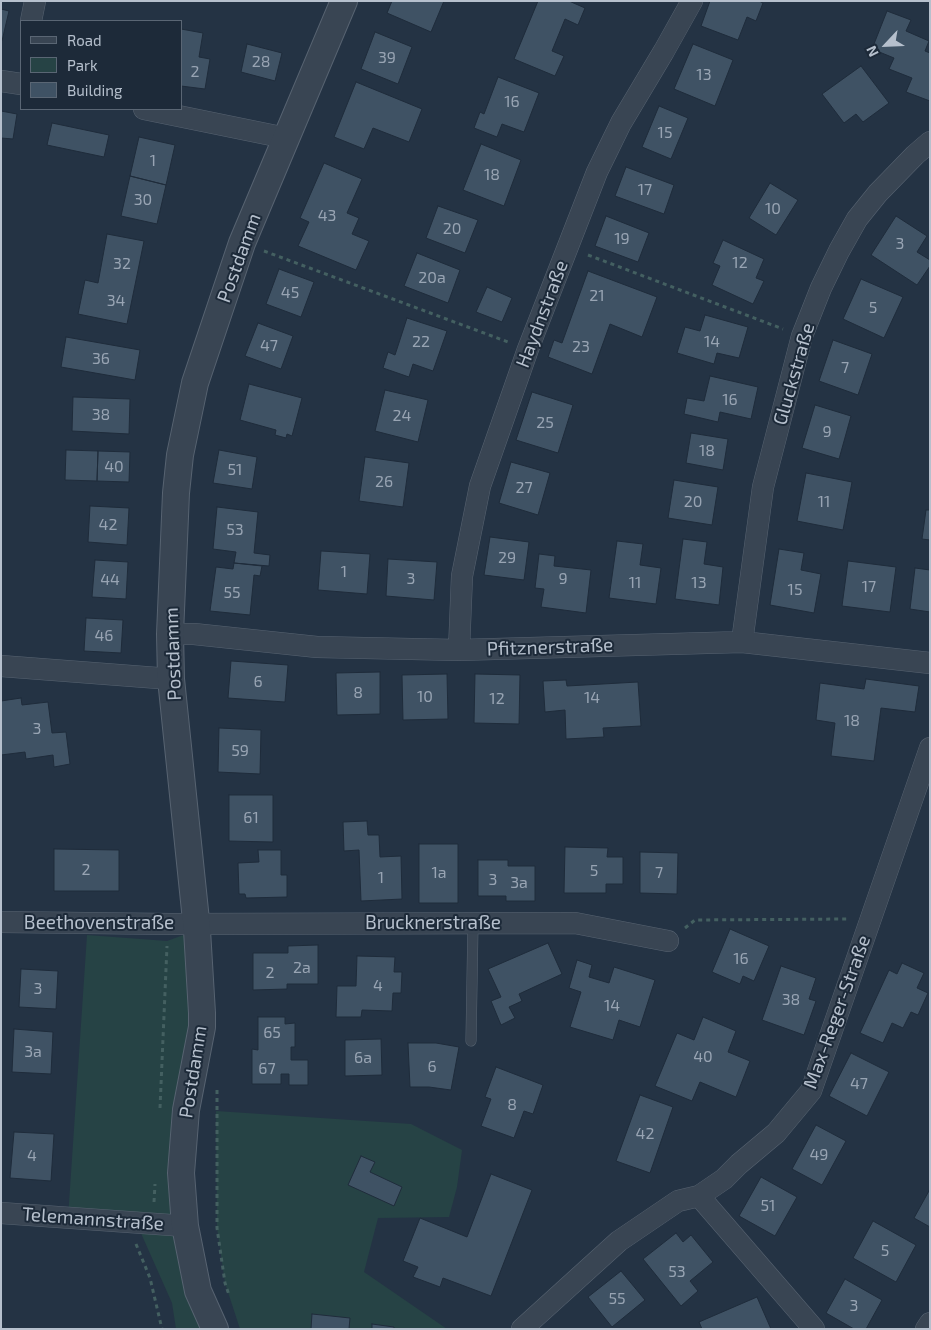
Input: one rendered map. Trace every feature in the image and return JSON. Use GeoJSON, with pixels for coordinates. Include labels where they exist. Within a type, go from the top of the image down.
{"type":"FeatureCollection","features":[{"type":"Feature","properties":{"kind":"street"},"geometry":{"type":"LineString","coordinates":[[31,20],[35,1]]}},
{"type":"Feature","properties":{"kind":"street","name":"Postdamm"},"geometry":{"type":"LineString","coordinates":[[214,1329],[198,1292],[185,1226],[181,1173],[186,1110],[202,1027],[196,923],[171,679],[170,634],[176,493],[180,455],[196,383],[242,243],[344,1]]}},
{"type":"Feature","properties":{"kind":"street","name":"Haydnstraße"},"geometry":{"type":"LineString","coordinates":[[459,650],[462,576],[480,486],[528,349],[596,172],[621,123],[692,1]]}},
{"type":"Feature","properties":{"kind":"street"},"geometry":{"type":"LineString","coordinates":[[149,110],[286,138]]}},
{"type":"Feature","properties":{"kind":"street","name":"Gluckstraße"},"geometry":{"type":"LineString","coordinates":[[742,642],[764,487],[802,336],[821,288],[857,220],[878,192],[930,142]]}},
{"type":"Feature","properties":{"kind":"street","name":"Pfitznerstraße"},"geometry":{"type":"LineString","coordinates":[[170,634],[194,634],[317,647],[459,650],[742,642],[930,663]]}},
{"type":"Feature","properties":{"kind":"street"},"geometry":{"type":"LineString","coordinates":[[1,666],[171,679]]}},
{"type":"Feature","properties":{"kind":"street","name":"Max-Reger-Straße"},"geometry":{"type":"LineString","coordinates":[[522,1329],[620,1241],[678,1201],[699,1196],[724,1179],[776,1133],[811,1091],[930,748]]}},
{"type":"Feature","properties":{"kind":"street","name":"Beethovenstraße"},"geometry":{"type":"LineString","coordinates":[[1,922],[196,923]]}},
{"type":"Feature","properties":{"kind":"street","name":"Brucknerstraße"},"geometry":{"type":"LineString","coordinates":[[196,923],[575,923],[668,941]]}},
{"type":"Feature","properties":{"kind":"street"},"geometry":{"type":"LineString","coordinates":[[699,1196],[814,1329]]}},
{"type":"Feature","properties":{"kind":"street","name":"Telemannstraße"},"geometry":{"type":"LineString","coordinates":[[1,1213],[152,1222],[185,1226]]}},
{"type":"Feature","properties":{"kind":"street"},"geometry":{"type":"LineString","coordinates":[[926,1329],[930,1323]]}},
{"type":"Feature","properties":{"kind":"lane"},"geometry":{"type":"LineString","coordinates":[[471,1041],[474,923]]}},
{"type":"Feature","properties":{"kind":"path"},"geometry":{"type":"LineString","coordinates":[[242,243],[528,349]]}},
{"type":"Feature","properties":{"kind":"path"},"geometry":{"type":"LineString","coordinates":[[568,248],[802,336]]}},
{"type":"Feature","properties":{"kind":"path"},"geometry":{"type":"LineString","coordinates":[[668,941],[696,920],[871,919]]}},
{"type":"Feature","properties":{"kind":"path"},"geometry":{"type":"LineString","coordinates":[[217,1083],[217,1228],[225,1282],[230,1300]]}},
{"type":"Feature","properties":{"kind":"path"},"geometry":{"type":"LineString","coordinates":[[127,1222],[150,1278],[162,1329]]}},
{"type":"Feature","properties":{"kind":"green space"},"geometry":{"type":"Polygon","coordinates":[[[197,930],[185,1226],[203,1329],[176,1329],[172,1303],[136,1222],[68,1218],[87,935],[167,941],[197,930]]]}},
{"type":"Feature","properties":{"kind":"green space"},"geometry":{"type":"Polygon","coordinates":[[[216,1111],[411,1124],[462,1150],[457,1187],[449,1217],[378,1218],[364,1272],[447,1329],[240,1329],[225,1283],[217,1228],[216,1111]]]}},
{"type":"Feature","properties":{"kind":"building"},"geometry":{"type":"Polygon","coordinates":[[[392,1],[444,1],[431,32],[387,13],[392,1]]]}},
{"type":"Feature","properties":{"kind":"building"},"geometry":{"type":"Polygon","coordinates":[[[538,1],[569,1],[585,8],[578,25],[565,19],[552,51],[564,56],[555,76],[514,59],[538,1]]]}},
{"type":"Feature","properties":{"kind":"building"},"geometry":{"type":"Polygon","coordinates":[[[710,1],[759,1],[763,3],[756,21],[747,17],[738,40],[701,26],[710,1]]]}},
{"type":"Feature","properties":{"kind":"building"},"geometry":{"type":"Polygon","coordinates":[[[1,9],[9,11],[2,41],[1,41],[1,9]]]}},
{"type":"Feature","properties":{"kind":"building"},"geometry":{"type":"Polygon","coordinates":[[[887,11],[911,20],[906,31],[929,41],[925,51],[930,53],[930,101],[906,92],[912,78],[889,69],[894,58],[872,49],[887,11]]]}},
{"type":"Feature","properties":{"kind":"building"},"geometry":{"type":"Polygon","coordinates":[[[182,29],[203,33],[199,57],[210,59],[205,89],[182,86],[182,29]]]}},
{"type":"Feature","properties":{"kind":"building"},"geometry":{"type":"Polygon","coordinates":[[[375,32],[412,47],[398,84],[361,69],[375,32]]]}},
{"type":"Feature","properties":{"kind":"building"},"geometry":{"type":"Polygon","coordinates":[[[247,44],[282,53],[275,81],[241,72],[247,44]]]}},
{"type":"Feature","properties":{"kind":"building"},"geometry":{"type":"Polygon","coordinates":[[[693,44],[733,60],[715,106],[674,89],[693,44]]]}},
{"type":"Feature","properties":{"kind":"building"},"geometry":{"type":"Polygon","coordinates":[[[861,66],[889,103],[863,122],[856,114],[844,123],[822,94],[861,66]]]}},
{"type":"Feature","properties":{"kind":"building"},"geometry":{"type":"Polygon","coordinates":[[[498,77],[539,93],[524,132],[502,124],[497,137],[474,128],[480,112],[484,114],[498,77]]]}},
{"type":"Feature","properties":{"kind":"building"},"geometry":{"type":"Polygon","coordinates":[[[356,82],[422,109],[409,142],[373,128],[364,149],[334,137],[356,82]]]}},
{"type":"Feature","properties":{"kind":"building"},"geometry":{"type":"Polygon","coordinates":[[[659,106],[688,118],[671,159],[642,147],[659,106]]]}},
{"type":"Feature","properties":{"kind":"building"},"geometry":{"type":"Polygon","coordinates":[[[1,111],[17,114],[13,139],[1,138],[1,111]]]}},
{"type":"Feature","properties":{"kind":"building"},"geometry":{"type":"Polygon","coordinates":[[[52,123],[109,135],[104,157],[47,145],[52,123]]]}},
{"type":"Feature","properties":{"kind":"building"},"geometry":{"type":"Polygon","coordinates":[[[139,137],[175,145],[166,185],[130,176],[139,137]]]}},
{"type":"Feature","properties":{"kind":"building"},"geometry":{"type":"Polygon","coordinates":[[[481,144],[521,160],[504,206],[463,190],[481,144]]]}},
{"type":"Feature","properties":{"kind":"building"},"geometry":{"type":"Polygon","coordinates":[[[324,163],[362,179],[347,213],[359,218],[352,234],[369,241],[356,270],[298,246],[309,222],[300,218],[324,163]]]}},
{"type":"Feature","properties":{"kind":"building"},"geometry":{"type":"Polygon","coordinates":[[[626,167],[674,185],[664,214],[615,196],[626,167]]]}},
{"type":"Feature","properties":{"kind":"building"},"geometry":{"type":"Polygon","coordinates":[[[130,176],[166,185],[157,224],[121,216],[130,176]]]}},
{"type":"Feature","properties":{"kind":"building"},"geometry":{"type":"Polygon","coordinates":[[[770,183],[798,200],[776,235],[749,218],[770,183]]]}},
{"type":"Feature","properties":{"kind":"building"},"geometry":{"type":"Polygon","coordinates":[[[438,206],[478,220],[465,253],[426,238],[438,206]]]}},
{"type":"Feature","properties":{"kind":"building"},"geometry":{"type":"Polygon","coordinates":[[[606,216],[649,233],[638,262],[595,246],[606,216]]]}},
{"type":"Feature","properties":{"kind":"building"},"geometry":{"type":"Polygon","coordinates":[[[896,216],[927,236],[917,252],[930,260],[930,266],[917,285],[871,255],[896,216]]]}},
{"type":"Feature","properties":{"kind":"building"},"geometry":{"type":"Polygon","coordinates":[[[107,234],[144,241],[127,324],[78,314],[85,280],[98,283],[107,234]]]}},
{"type":"Feature","properties":{"kind":"building"},"geometry":{"type":"Polygon","coordinates":[[[723,240],[764,259],[756,278],[764,281],[753,304],[712,285],[720,266],[713,263],[723,240]]]}},
{"type":"Feature","properties":{"kind":"building"},"geometry":{"type":"Polygon","coordinates":[[[417,253],[460,270],[448,303],[404,286],[417,253]]]}},
{"type":"Feature","properties":{"kind":"building"},"geometry":{"type":"Polygon","coordinates":[[[279,269],[314,282],[301,317],[266,304],[279,269]]]}},
{"type":"Feature","properties":{"kind":"building"},"geometry":{"type":"Polygon","coordinates":[[[588,271],[657,297],[642,337],[610,324],[592,374],[548,357],[554,340],[562,343],[588,271]]]}},
{"type":"Feature","properties":{"kind":"building"},"geometry":{"type":"Polygon","coordinates":[[[861,279],[903,297],[884,338],[843,319],[861,279]]]}},
{"type":"Feature","properties":{"kind":"building"},"geometry":{"type":"Polygon","coordinates":[[[487,287],[512,298],[502,322],[476,312],[487,287]]]}},
{"type":"Feature","properties":{"kind":"building"},"geometry":{"type":"Polygon","coordinates":[[[705,315],[748,327],[739,358],[717,353],[714,364],[677,353],[685,327],[700,331],[705,315]]]}},
{"type":"Feature","properties":{"kind":"building"},"geometry":{"type":"Polygon","coordinates":[[[407,318],[447,331],[433,371],[413,364],[409,377],[383,368],[388,352],[395,355],[407,318]]]}},
{"type":"Feature","properties":{"kind":"building"},"geometry":{"type":"Polygon","coordinates":[[[258,323],[293,336],[281,369],[245,356],[258,323]]]}},
{"type":"Feature","properties":{"kind":"building"},"geometry":{"type":"Polygon","coordinates":[[[66,337],[140,350],[135,380],[61,367],[66,337]]]}},
{"type":"Feature","properties":{"kind":"building"},"geometry":{"type":"Polygon","coordinates":[[[833,340],[872,354],[858,395],[819,381],[833,340]]]}},
{"type":"Feature","properties":{"kind":"building"},"geometry":{"type":"Polygon","coordinates":[[[710,376],[758,387],[751,419],[720,412],[718,422],[684,414],[687,398],[704,401],[710,376]]]}},
{"type":"Feature","properties":{"kind":"building"},"geometry":{"type":"Polygon","coordinates":[[[249,384],[302,398],[292,436],[287,434],[286,438],[275,435],[276,430],[240,420],[249,384]]]}},
{"type":"Feature","properties":{"kind":"building"},"geometry":{"type":"Polygon","coordinates":[[[385,390],[428,400],[418,442],[375,431],[385,390]]]}},
{"type":"Feature","properties":{"kind":"building"},"geometry":{"type":"Polygon","coordinates":[[[532,392],[573,405],[558,453],[516,440],[532,392]]]}},
{"type":"Feature","properties":{"kind":"building"},"geometry":{"type":"Polygon","coordinates":[[[73,397],[130,399],[129,434],[72,431],[73,397]]]}},
{"type":"Feature","properties":{"kind":"building"},"geometry":{"type":"Polygon","coordinates":[[[815,405],[851,416],[839,459],[802,448],[815,405]]]}},
{"type":"Feature","properties":{"kind":"building"},"geometry":{"type":"Polygon","coordinates":[[[691,433],[728,439],[723,470],[686,463],[691,433]]]}},
{"type":"Feature","properties":{"kind":"building"},"geometry":{"type":"Polygon","coordinates":[[[66,450],[98,451],[97,481],[65,480],[66,450]]]}},
{"type":"Feature","properties":{"kind":"building"},"geometry":{"type":"Polygon","coordinates":[[[219,450],[257,457],[252,489],[213,483],[219,450]]]}},
{"type":"Feature","properties":{"kind":"building"},"geometry":{"type":"Polygon","coordinates":[[[98,451],[130,452],[129,482],[97,481],[98,451]]]}},
{"type":"Feature","properties":{"kind":"building"},"geometry":{"type":"Polygon","coordinates":[[[365,457],[409,463],[403,507],[359,501],[365,457]]]}},
{"type":"Feature","properties":{"kind":"building"},"geometry":{"type":"Polygon","coordinates":[[[511,462],[550,473],[538,515],[499,503],[511,462]]]}},
{"type":"Feature","properties":{"kind":"building"},"geometry":{"type":"Polygon","coordinates":[[[806,473],[852,482],[843,530],[797,521],[806,473]]]}},
{"type":"Feature","properties":{"kind":"building"},"geometry":{"type":"Polygon","coordinates":[[[674,480],[718,487],[712,525],[668,518],[674,480]]]}},
{"type":"Feature","properties":{"kind":"building"},"geometry":{"type":"Polygon","coordinates":[[[90,506],[129,508],[127,545],[88,542],[90,506]]]}},
{"type":"Feature","properties":{"kind":"building"},"geometry":{"type":"Polygon","coordinates":[[[217,507],[258,512],[254,553],[270,555],[269,566],[234,563],[236,552],[213,549],[217,507]]]}},
{"type":"Feature","properties":{"kind":"building"},"geometry":{"type":"Polygon","coordinates":[[[926,510],[930,510],[930,540],[922,539],[926,510]]]}},
{"type":"Feature","properties":{"kind":"building"},"geometry":{"type":"Polygon","coordinates":[[[490,537],[529,542],[524,580],[484,575],[490,537]]]}},
{"type":"Feature","properties":{"kind":"building"},"geometry":{"type":"Polygon","coordinates":[[[683,539],[707,542],[704,564],[723,567],[719,605],[675,599],[683,539]]]}},
{"type":"Feature","properties":{"kind":"building"},"geometry":{"type":"Polygon","coordinates":[[[617,541],[643,544],[640,565],[661,568],[656,604],[609,598],[617,541]]]}},
{"type":"Feature","properties":{"kind":"building"},"geometry":{"type":"Polygon","coordinates":[[[779,549],[804,553],[801,570],[821,574],[814,613],[770,605],[779,549]]]}},
{"type":"Feature","properties":{"kind":"building"},"geometry":{"type":"Polygon","coordinates":[[[321,551],[370,554],[367,594],[318,590],[321,551]]]}},
{"type":"Feature","properties":{"kind":"building"},"geometry":{"type":"Polygon","coordinates":[[[539,554],[555,556],[554,566],[591,570],[586,613],[541,607],[544,589],[535,588],[539,554]]]}},
{"type":"Feature","properties":{"kind":"building"},"geometry":{"type":"Polygon","coordinates":[[[388,559],[437,562],[434,600],[386,596],[388,559]]]}},
{"type":"Feature","properties":{"kind":"building"},"geometry":{"type":"Polygon","coordinates":[[[95,560],[128,562],[126,599],[92,597],[95,560]]]}},
{"type":"Feature","properties":{"kind":"building"},"geometry":{"type":"Polygon","coordinates":[[[848,561],[896,567],[890,612],[842,606],[848,561]]]}},
{"type":"Feature","properties":{"kind":"building"},"geometry":{"type":"Polygon","coordinates":[[[234,563],[262,566],[260,576],[254,575],[250,615],[210,611],[216,567],[233,569],[234,563]]]}},
{"type":"Feature","properties":{"kind":"building"},"geometry":{"type":"Polygon","coordinates":[[[915,568],[930,570],[930,612],[910,609],[915,568]]]}},
{"type":"Feature","properties":{"kind":"building"},"geometry":{"type":"Polygon","coordinates":[[[86,618],[123,620],[121,653],[84,651],[86,618]]]}},
{"type":"Feature","properties":{"kind":"building"},"geometry":{"type":"Polygon","coordinates":[[[231,661],[288,665],[285,702],[228,698],[231,661]]]}},
{"type":"Feature","properties":{"kind":"building"},"geometry":{"type":"Polygon","coordinates":[[[380,672],[380,714],[337,715],[336,673],[380,672]]]}},
{"type":"Feature","properties":{"kind":"building"},"geometry":{"type":"Polygon","coordinates":[[[447,674],[448,719],[403,720],[402,675],[447,674]]]}},
{"type":"Feature","properties":{"kind":"building"},"geometry":{"type":"Polygon","coordinates":[[[475,674],[520,675],[519,724],[474,723],[475,674]]]}},
{"type":"Feature","properties":{"kind":"building"},"geometry":{"type":"Polygon","coordinates":[[[866,679],[919,686],[915,712],[881,708],[874,761],[831,756],[835,723],[816,720],[820,683],[864,689],[866,679]]]}},
{"type":"Feature","properties":{"kind":"building"},"geometry":{"type":"Polygon","coordinates":[[[566,680],[567,686],[638,682],[641,726],[603,728],[604,737],[566,739],[565,710],[545,712],[543,681],[566,680]]]}},
{"type":"Feature","properties":{"kind":"building"},"geometry":{"type":"Polygon","coordinates":[[[21,698],[22,705],[48,702],[52,733],[66,732],[70,764],[54,767],[53,755],[26,759],[25,752],[1,755],[1,701],[21,698]]]}},
{"type":"Feature","properties":{"kind":"building"},"geometry":{"type":"Polygon","coordinates":[[[219,728],[261,730],[260,774],[218,772],[219,728]]]}},
{"type":"Feature","properties":{"kind":"building"},"geometry":{"type":"Polygon","coordinates":[[[229,795],[273,795],[273,842],[229,841],[229,795]]]}},
{"type":"Feature","properties":{"kind":"building"},"geometry":{"type":"Polygon","coordinates":[[[367,821],[368,835],[379,835],[380,857],[401,856],[402,899],[361,901],[359,850],[344,851],[343,822],[367,821]]]}},
{"type":"Feature","properties":{"kind":"building"},"geometry":{"type":"Polygon","coordinates":[[[419,844],[458,844],[458,903],[419,903],[419,844]]]}},
{"type":"Feature","properties":{"kind":"building"},"geometry":{"type":"Polygon","coordinates":[[[565,847],[608,848],[607,857],[623,857],[623,884],[606,884],[606,893],[564,893],[565,847]]]}},
{"type":"Feature","properties":{"kind":"building"},"geometry":{"type":"Polygon","coordinates":[[[54,849],[119,850],[119,891],[54,891],[54,849]]]}},
{"type":"Feature","properties":{"kind":"building"},"geometry":{"type":"Polygon","coordinates":[[[258,850],[281,850],[281,875],[287,875],[287,897],[246,898],[245,894],[239,894],[238,863],[259,862],[258,850]]]}},
{"type":"Feature","properties":{"kind":"building"},"geometry":{"type":"Polygon","coordinates":[[[640,852],[678,853],[677,894],[640,893],[640,852]]]}},
{"type":"Feature","properties":{"kind":"building"},"geometry":{"type":"Polygon","coordinates":[[[478,860],[508,860],[508,866],[535,866],[535,901],[506,901],[506,896],[478,896],[478,860]]]}},
{"type":"Feature","properties":{"kind":"building"},"geometry":{"type":"Polygon","coordinates":[[[730,929],[769,946],[754,981],[743,976],[740,984],[712,972],[730,929]]]}},
{"type":"Feature","properties":{"kind":"building"},"geometry":{"type":"Polygon","coordinates":[[[548,943],[562,974],[519,994],[522,1001],[509,1007],[515,1018],[501,1025],[491,1001],[501,997],[488,969],[548,943]]]}},
{"type":"Feature","properties":{"kind":"building"},"geometry":{"type":"Polygon","coordinates":[[[318,945],[318,984],[287,984],[287,989],[253,990],[253,953],[288,953],[288,946],[318,945]]]}},
{"type":"Feature","properties":{"kind":"building"},"geometry":{"type":"Polygon","coordinates":[[[357,956],[395,957],[394,972],[402,972],[401,993],[393,993],[392,1011],[362,1010],[361,1017],[336,1017],[337,986],[356,986],[357,956]]]}},
{"type":"Feature","properties":{"kind":"building"},"geometry":{"type":"Polygon","coordinates":[[[577,960],[592,965],[589,977],[609,983],[614,967],[655,980],[640,1027],[619,1020],[613,1040],[570,1027],[581,992],[569,988],[577,960]]]}},
{"type":"Feature","properties":{"kind":"building"},"geometry":{"type":"Polygon","coordinates":[[[902,963],[924,973],[917,988],[928,993],[918,1015],[911,1012],[903,1028],[892,1023],[883,1043],[860,1033],[889,970],[897,974],[902,963]]]}},
{"type":"Feature","properties":{"kind":"building"},"geometry":{"type":"Polygon","coordinates":[[[781,966],[816,978],[809,999],[816,1001],[804,1035],[762,1020],[781,966]]]}},
{"type":"Feature","properties":{"kind":"building"},"geometry":{"type":"Polygon","coordinates":[[[21,969],[58,971],[56,1009],[19,1007],[21,969]]]}},
{"type":"Feature","properties":{"kind":"building"},"geometry":{"type":"Polygon","coordinates":[[[258,1017],[285,1017],[285,1024],[295,1023],[295,1047],[291,1047],[291,1060],[308,1060],[308,1085],[289,1085],[289,1074],[281,1074],[281,1084],[252,1084],[252,1049],[258,1050],[258,1017]]]}},
{"type":"Feature","properties":{"kind":"building"},"geometry":{"type":"Polygon","coordinates":[[[703,1017],[736,1031],[728,1052],[750,1061],[736,1097],[700,1082],[692,1101],[655,1086],[677,1033],[694,1040],[703,1017]]]}},
{"type":"Feature","properties":{"kind":"building"},"geometry":{"type":"Polygon","coordinates":[[[14,1029],[53,1032],[51,1074],[12,1072],[14,1029]]]}},
{"type":"Feature","properties":{"kind":"building"},"geometry":{"type":"Polygon","coordinates":[[[381,1039],[382,1075],[345,1076],[345,1040],[381,1039]]]}},
{"type":"Feature","properties":{"kind":"building"},"geometry":{"type":"Polygon","coordinates":[[[408,1043],[436,1043],[459,1047],[451,1090],[410,1087],[408,1043]]]}},
{"type":"Feature","properties":{"kind":"building"},"geometry":{"type":"Polygon","coordinates":[[[851,1053],[889,1072],[867,1116],[829,1096],[851,1053]]]}},
{"type":"Feature","properties":{"kind":"building"},"geometry":{"type":"Polygon","coordinates":[[[496,1067],[543,1085],[533,1114],[524,1111],[514,1138],[481,1126],[491,1099],[485,1097],[496,1067]]]}},
{"type":"Feature","properties":{"kind":"building"},"geometry":{"type":"Polygon","coordinates":[[[640,1095],[673,1107],[650,1173],[616,1161],[640,1095]]]}},
{"type":"Feature","properties":{"kind":"building"},"geometry":{"type":"Polygon","coordinates":[[[816,1125],[846,1141],[822,1185],[792,1169],[816,1125]]]}},
{"type":"Feature","properties":{"kind":"building"},"geometry":{"type":"Polygon","coordinates":[[[14,1132],[54,1134],[51,1181],[10,1178],[14,1132]]]}},
{"type":"Feature","properties":{"kind":"building"},"geometry":{"type":"Polygon","coordinates":[[[361,1156],[375,1162],[370,1172],[402,1187],[394,1206],[348,1185],[361,1156]]]}},
{"type":"Feature","properties":{"kind":"building"},"geometry":{"type":"Polygon","coordinates":[[[491,1174],[532,1190],[491,1296],[443,1278],[440,1287],[413,1277],[418,1267],[403,1261],[420,1218],[467,1237],[491,1174]]]}},
{"type":"Feature","properties":{"kind":"building"},"geometry":{"type":"Polygon","coordinates":[[[761,1177],[797,1197],[775,1236],[739,1216],[761,1177]]]}},
{"type":"Feature","properties":{"kind":"building"},"geometry":{"type":"Polygon","coordinates":[[[930,1189],[930,1227],[914,1218],[930,1189]]]}},
{"type":"Feature","properties":{"kind":"building"},"geometry":{"type":"Polygon","coordinates":[[[873,1221],[916,1245],[896,1282],[853,1258],[873,1221]]]}},
{"type":"Feature","properties":{"kind":"building"},"geometry":{"type":"Polygon","coordinates":[[[676,1233],[683,1242],[691,1235],[713,1262],[690,1281],[698,1291],[681,1306],[643,1259],[676,1233]]]}},
{"type":"Feature","properties":{"kind":"building"},"geometry":{"type":"Polygon","coordinates":[[[621,1271],[645,1300],[612,1327],[588,1297],[621,1271]]]}},
{"type":"Feature","properties":{"kind":"building"},"geometry":{"type":"Polygon","coordinates":[[[845,1279],[882,1300],[866,1329],[854,1329],[826,1313],[845,1279]]]}},
{"type":"Feature","properties":{"kind":"building"},"geometry":{"type":"Polygon","coordinates":[[[757,1297],[771,1329],[702,1329],[699,1322],[757,1297]]]}},
{"type":"Feature","properties":{"kind":"building"},"geometry":{"type":"Polygon","coordinates":[[[312,1314],[350,1318],[349,1329],[311,1329],[312,1314]]]}},
{"type":"Feature","properties":{"kind":"building"},"geometry":{"type":"Polygon","coordinates":[[[372,1324],[394,1327],[394,1329],[372,1329],[372,1324]]]}}]}
